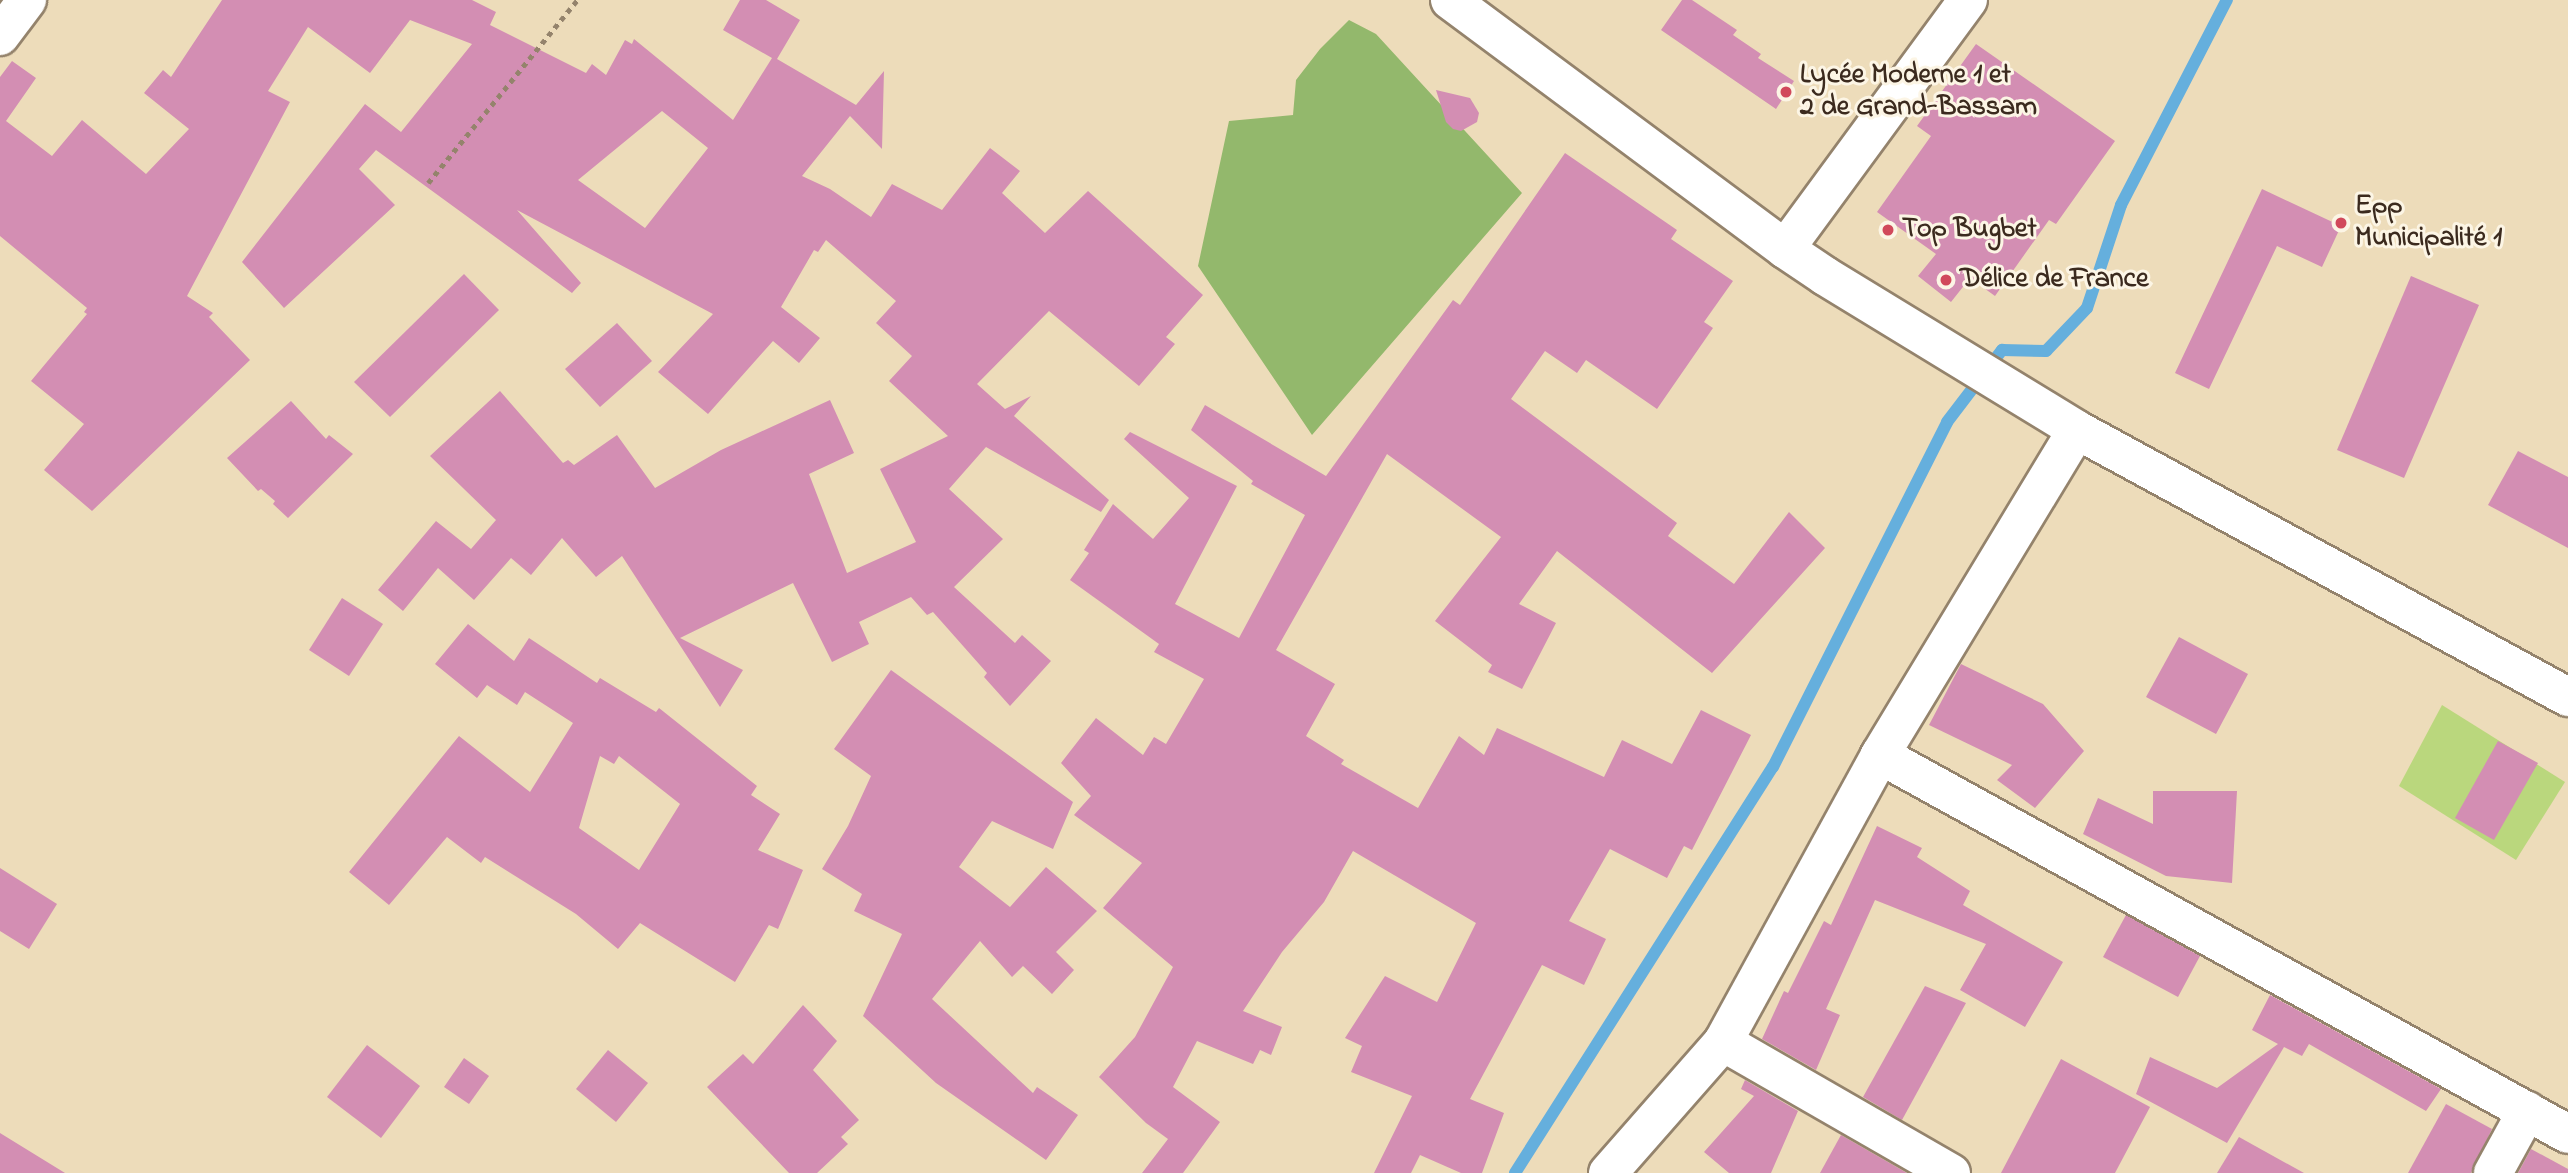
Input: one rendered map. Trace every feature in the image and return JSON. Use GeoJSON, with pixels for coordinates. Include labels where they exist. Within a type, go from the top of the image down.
{"type":"FeatureCollection","features":[{"type":"Feature","properties":{"kind":"street"},"geometry":{"type":"LineString","coordinates":[[0,36],[27,0]]}},
{"type":"Feature","properties":{"kind":"street"},"geometry":{"type":"LineString","coordinates":[[1450,0],[1785,250],[2077,430],[2568,697]]}},
{"type":"Feature","properties":{"kind":"street"},"geometry":{"type":"LineString","coordinates":[[1785,250],[1968,0]]}},
{"type":"Feature","properties":{"kind":"street"},"geometry":{"type":"LineString","coordinates":[[1608,1173],[1723,1042],[1880,755],[2077,430]]}},
{"type":"Feature","properties":{"kind":"street"},"geometry":{"type":"LineString","coordinates":[[1880,755],[2568,1134]]}},
{"type":"Feature","properties":{"kind":"street"},"geometry":{"type":"LineString","coordinates":[[1723,1042],[1951,1173]]}},
{"type":"Feature","properties":{"kind":"street"},"geometry":{"type":"LineString","coordinates":[[2493,1173],[2527,1111]]}},
{"type":"Feature","properties":{"kind":"path"},"geometry":{"type":"LineString","coordinates":[[428,183],[578,0]]}},
{"type":"Feature","properties":{"kind":"green space"},"geometry":{"type":"Polygon","coordinates":[[[1349,20],[1376,34],[1522,193],[1312,435],[1198,266],[1229,121],[1293,115],[1296,80],[1320,49],[1349,20]]]}},
{"type":"Feature","properties":{"kind":"green space"},"geometry":{"type":"Polygon","coordinates":[[[2442,705],[2565,782],[2516,860],[2399,786],[2442,705]]]}},
{"type":"Feature","properties":{"kind":"building"},"geometry":{"type":"Polygon","coordinates":[[[222,0],[472,0],[496,12],[490,25],[586,73],[592,64],[606,75],[625,40],[632,44],[634,39],[733,120],[772,58],[723,30],[740,0],[766,0],[800,20],[777,59],[856,105],[884,71],[882,149],[850,116],[802,176],[830,189],[871,217],[892,184],[942,210],[990,148],[1020,171],[1002,193],[1045,233],[1088,191],[1203,295],[1166,337],[1175,344],[1139,386],[1049,311],[977,384],[1005,409],[1031,396],[1014,416],[1109,500],[1101,512],[986,447],[949,489],[1003,539],[954,587],[1015,643],[1022,635],[1051,661],[1010,706],[984,677],[987,673],[933,612],[927,615],[911,597],[859,622],[869,644],[832,662],[793,583],[680,638],[743,670],[720,707],[622,556],[596,577],[562,538],[531,575],[511,558],[474,600],[438,568],[403,611],[378,590],[436,521],[471,549],[496,520],[430,456],[500,391],[563,463],[568,460],[574,465],[617,435],[655,488],[721,450],[830,400],[854,453],[809,474],[847,573],[916,542],[880,469],[948,436],[889,381],[912,356],[876,323],[896,301],[826,240],[818,252],[814,250],[781,307],[820,338],[799,363],[773,341],[708,414],[658,372],[713,314],[517,210],[581,283],[572,293],[376,150],[359,169],[395,205],[284,308],[242,262],[365,104],[401,132],[472,44],[410,20],[370,73],[308,27],[268,91],[290,102],[187,296],[213,313],[209,317],[250,360],[92,511],[44,470],[84,424],[31,381],[87,314],[84,312],[87,308],[0,236],[0,77],[12,61],[36,78],[6,121],[52,156],[82,120],[146,174],[189,129],[144,93],[163,70],[171,77],[222,0]],[[662,111],[578,180],[645,228],[708,148],[662,111]]]}},
{"type":"Feature","properties":{"kind":"building"},"geometry":{"type":"Polygon","coordinates":[[[1682,0],[1692,0],[1737,30],[1733,35],[1761,54],[1758,58],[1794,81],[1776,109],[1661,30],[1682,0]]]}},
{"type":"Feature","properties":{"kind":"building"},"geometry":{"type":"Polygon","coordinates":[[[1976,44],[2115,141],[2056,224],[2049,220],[1995,296],[1970,278],[1951,302],[1918,276],[1936,254],[1877,212],[1931,136],[1917,126],[1976,44]]]}},
{"type":"Feature","properties":{"kind":"building"},"geometry":{"type":"Polygon","coordinates":[[[1436,90],[1470,98],[1479,113],[1477,122],[1461,131],[1453,129],[1446,122],[1436,90]]]}},
{"type":"Feature","properties":{"kind":"building"},"geometry":{"type":"Polygon","coordinates":[[[1565,153],[1677,230],[1671,239],[1733,281],[1704,322],[1713,328],[1657,409],[1586,360],[1577,373],[1545,351],[1511,399],[1677,523],[1668,536],[1734,584],[1789,512],[1825,548],[1712,673],[1557,551],[1519,604],[1556,623],[1522,689],[1488,672],[1492,665],[1435,621],[1501,537],[1387,454],[1276,650],[1335,684],[1306,736],[1344,760],[1341,764],[1418,808],[1459,736],[1484,755],[1497,728],[1604,777],[1622,740],[1672,764],[1701,710],[1751,735],[1692,850],[1684,846],[1667,878],[1610,849],[1569,921],[1606,939],[1584,985],[1542,965],[1470,1099],[1504,1113],[1482,1173],[1461,1173],[1420,1155],[1411,1173],[1374,1173],[1412,1096],[1351,1072],[1362,1046],[1345,1038],[1385,976],[1437,1002],[1476,923],[1353,851],[1324,902],[1282,952],[1243,1011],[1282,1027],[1271,1055],[1260,1050],[1253,1064],[1197,1041],[1173,1087],[1220,1122],[1183,1173],[1142,1173],[1168,1139],[1146,1123],[1099,1077],[1135,1037],[1173,967],[1103,908],[1142,863],[1074,815],[1091,796],[1061,763],[1096,718],[1143,755],[1154,737],[1166,744],[1204,679],[1154,652],[1159,644],[1070,580],[1089,553],[1084,550],[1113,504],[1153,539],[1189,498],[1124,439],[1130,432],[1237,486],[1175,604],[1239,638],[1305,515],[1251,484],[1253,481],[1191,430],[1205,405],[1326,476],[1453,300],[1460,305],[1565,153]]]}},
{"type":"Feature","properties":{"kind":"building"},"geometry":{"type":"Polygon","coordinates":[[[2262,189],[2341,226],[2322,267],[2277,246],[2209,389],[2175,373],[2262,189]]]}},
{"type":"Feature","properties":{"kind":"building"},"geometry":{"type":"Polygon","coordinates":[[[464,274],[499,310],[390,417],[354,382],[464,274]]]}},
{"type":"Feature","properties":{"kind":"building"},"geometry":{"type":"Polygon","coordinates":[[[2411,276],[2479,305],[2404,478],[2337,450],[2411,276]]]}},
{"type":"Feature","properties":{"kind":"building"},"geometry":{"type":"Polygon","coordinates":[[[617,323],[652,361],[600,407],[565,369],[617,323]]]}},
{"type":"Feature","properties":{"kind":"building"},"geometry":{"type":"Polygon","coordinates":[[[291,401],[326,439],[329,435],[353,454],[288,518],[273,504],[275,501],[261,489],[258,491],[227,458],[291,401]]]}},
{"type":"Feature","properties":{"kind":"building"},"geometry":{"type":"Polygon","coordinates":[[[2518,451],[2568,477],[2568,548],[2488,505],[2518,451]]]}},
{"type":"Feature","properties":{"kind":"building"},"geometry":{"type":"Polygon","coordinates":[[[342,598],[383,624],[349,676],[309,650],[342,598]]]}},
{"type":"Feature","properties":{"kind":"building"},"geometry":{"type":"Polygon","coordinates":[[[468,624],[514,661],[529,638],[597,683],[600,678],[656,712],[659,708],[757,786],[751,795],[780,814],[758,850],[803,870],[778,929],[769,925],[735,982],[640,923],[618,949],[576,914],[485,857],[481,863],[447,837],[389,905],[349,872],[459,736],[530,792],[573,723],[525,692],[517,705],[487,685],[477,698],[435,664],[468,624]],[[600,756],[579,828],[639,870],[680,804],[619,756],[614,764],[600,756]]]}},
{"type":"Feature","properties":{"kind":"building"},"geometry":{"type":"Polygon","coordinates":[[[2179,637],[2248,674],[2216,734],[2146,697],[2179,637]]]}},
{"type":"Feature","properties":{"kind":"building"},"geometry":{"type":"Polygon","coordinates":[[[1961,664],[2043,704],[2084,751],[2035,808],[1997,780],[2012,765],[1929,725],[1961,664]]]}},
{"type":"Feature","properties":{"kind":"building"},"geometry":{"type":"Polygon","coordinates":[[[891,670],[1073,802],[1053,849],[992,821],[959,867],[1010,907],[1046,867],[1097,911],[1056,952],[1074,970],[1052,994],[1023,966],[1012,977],[980,941],[932,999],[1033,1093],[1037,1087],[1078,1115],[1046,1160],[936,1083],[863,1016],[902,934],[854,911],[862,894],[822,869],[848,826],[871,776],[834,749],[891,670]]]}},
{"type":"Feature","properties":{"kind":"building"},"geometry":{"type":"Polygon","coordinates":[[[2498,741],[2538,763],[2494,840],[2455,818],[2498,741]]]}},
{"type":"Feature","properties":{"kind":"building"},"geometry":{"type":"Polygon","coordinates":[[[2153,791],[2237,791],[2232,883],[2166,876],[2083,834],[2098,798],[2153,824],[2153,791]]]}},
{"type":"Feature","properties":{"kind":"building"},"geometry":{"type":"Polygon","coordinates":[[[1877,826],[1922,848],[1917,857],[1970,891],[1963,905],[2063,962],[2025,1027],[1960,990],[1986,944],[1875,900],[1826,1009],[1840,1015],[1816,1070],[1762,1039],[1784,991],[1788,993],[1824,921],[1831,925],[1877,826]]]}},
{"type":"Feature","properties":{"kind":"building"},"geometry":{"type":"Polygon","coordinates":[[[0,868],[57,904],[29,949],[0,931],[0,868]]]}},
{"type":"Feature","properties":{"kind":"building"},"geometry":{"type":"Polygon","coordinates":[[[2126,915],[2200,956],[2178,997],[2103,957],[2126,915]]]}},
{"type":"Feature","properties":{"kind":"building"},"geometry":{"type":"Polygon","coordinates":[[[1925,986],[1966,1003],[1902,1120],[1863,1097],[1925,986]]]}},
{"type":"Feature","properties":{"kind":"building"},"geometry":{"type":"Polygon","coordinates":[[[2270,995],[2441,1089],[2426,1111],[2309,1044],[2302,1056],[2284,1047],[2227,1143],[2136,1094],[2150,1057],[2217,1088],[2278,1044],[2252,1030],[2270,995]]]}},
{"type":"Feature","properties":{"kind":"building"},"geometry":{"type":"Polygon","coordinates":[[[803,1005],[837,1041],[813,1070],[859,1120],[841,1137],[848,1144],[817,1173],[789,1173],[707,1087],[743,1054],[753,1064],[803,1005]]]}},
{"type":"Feature","properties":{"kind":"building"},"geometry":{"type":"Polygon","coordinates":[[[367,1045],[420,1086],[381,1138],[327,1097],[367,1045]]]}},
{"type":"Feature","properties":{"kind":"building"},"geometry":{"type":"Polygon","coordinates":[[[608,1050],[648,1083],[616,1122],[576,1089],[608,1050]]]}},
{"type":"Feature","properties":{"kind":"building"},"geometry":{"type":"Polygon","coordinates":[[[464,1058],[489,1076],[469,1104],[444,1087],[464,1058]]]}},
{"type":"Feature","properties":{"kind":"building"},"geometry":{"type":"Polygon","coordinates":[[[2061,1059],[2150,1107],[2115,1173],[2001,1173],[2061,1059]]]}},
{"type":"Feature","properties":{"kind":"building"},"geometry":{"type":"Polygon","coordinates":[[[1745,1080],[1798,1111],[1771,1173],[1729,1173],[1704,1152],[1754,1096],[1741,1089],[1745,1080]]]}},
{"type":"Feature","properties":{"kind":"building"},"geometry":{"type":"Polygon","coordinates":[[[2446,1104],[2492,1129],[2471,1173],[2408,1173],[2446,1104]]]}},
{"type":"Feature","properties":{"kind":"building"},"geometry":{"type":"Polygon","coordinates":[[[0,1133],[65,1173],[0,1173],[0,1133]]]}},
{"type":"Feature","properties":{"kind":"building"},"geometry":{"type":"Polygon","coordinates":[[[1841,1135],[1907,1173],[1820,1173],[1841,1135]]]}},
{"type":"Feature","properties":{"kind":"building"},"geometry":{"type":"Polygon","coordinates":[[[2239,1137],[2304,1173],[2217,1173],[2239,1137]]]}},
{"type":"Feature","properties":{"kind":"building"},"geometry":{"type":"Polygon","coordinates":[[[2531,1149],[2568,1169],[2568,1173],[2518,1173],[2531,1149]]]}},
{"type":"Feature","properties":{"kind":"waterway"},"geometry":{"type":"LineString","coordinates":[[1515,1173],[1773,767],[1947,422],[2002,350],[2046,351],[2087,308],[2121,205],[2227,0]]}},
{"type":"Feature","properties":{"kind":"place","name":"Lycée Moderne 1 et 2 de Grand-Bassam"},"geometry":{"type":"Point","coordinates":[1786,92]}},
{"type":"Feature","properties":{"kind":"place","name":"Epp Municipalité 1"},"geometry":{"type":"Point","coordinates":[2341,223]}},
{"type":"Feature","properties":{"kind":"place","name":"Top Bugbet"},"geometry":{"type":"Point","coordinates":[1888,230]}},
{"type":"Feature","properties":{"kind":"place","name":"Délice de France"},"geometry":{"type":"Point","coordinates":[1946,280]}}]}
